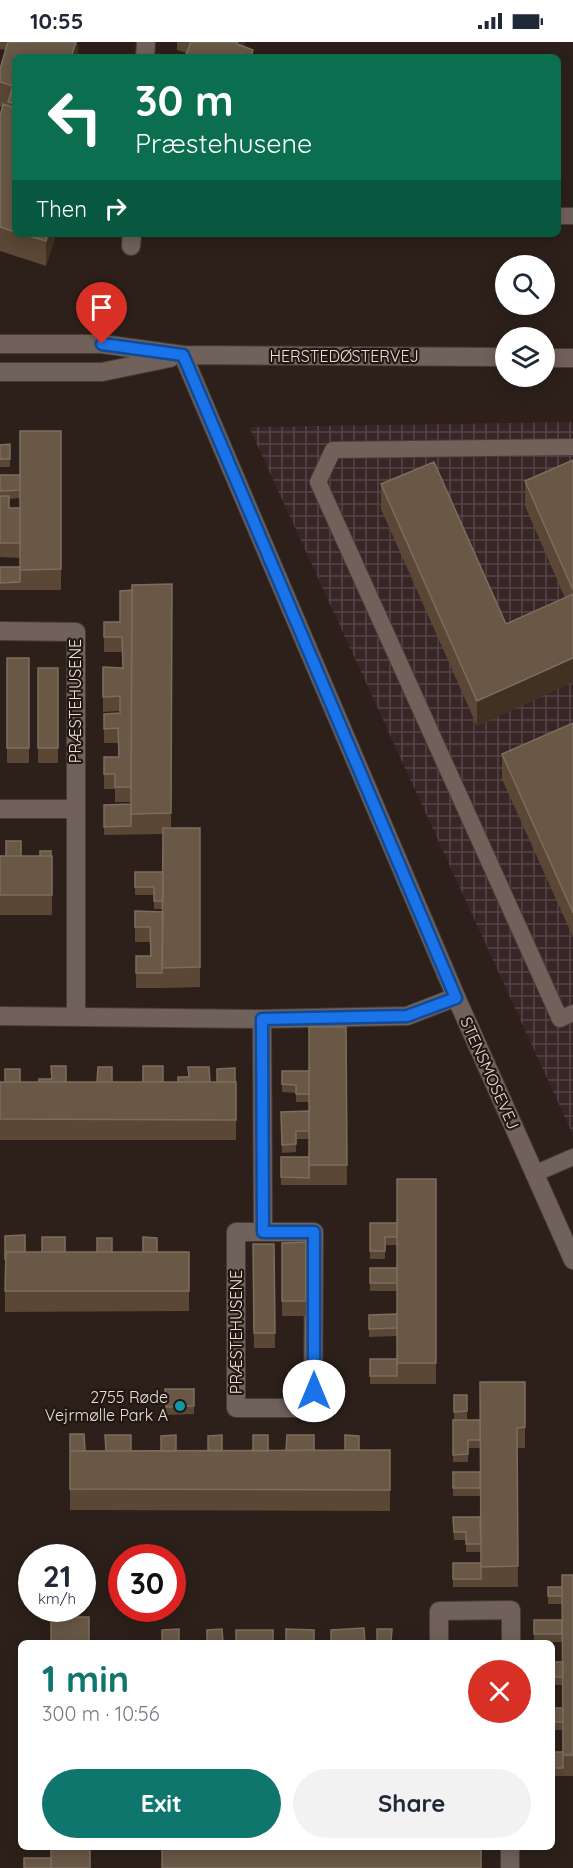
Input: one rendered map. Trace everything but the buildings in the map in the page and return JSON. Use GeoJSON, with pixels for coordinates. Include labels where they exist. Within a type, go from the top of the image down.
{"type":"FeatureCollection","features":[{"type":"Feature","properties":{"kind":"street","name":"HERSTEDØSTERVEJ"},"geometry":{"type":"LineString","coordinates":[[0,344],[102,344],[183,355],[495,357]]}},
{"type":"Feature","properties":{"kind":"street","name":"HERSTEDØSTERVEJ"},"geometry":{"type":"LineString","coordinates":[[0,372],[102,372],[183,355]]}},
{"type":"Feature","properties":{"kind":"street","name":"STENSMOSEVEJ"},"geometry":{"type":"LineString","coordinates":[[183,355],[456,998],[573,1260]]}},
{"type":"Feature","properties":{"kind":"street"},"geometry":{"type":"LineString","coordinates":[[555,358],[573,358]]}},
{"type":"Feature","properties":{"kind":"street","name":"PRÆSTEHUSENE"},"geometry":{"type":"LineString","coordinates":[[0,631],[76,632],[76,1017]]}},
{"type":"Feature","properties":{"kind":"street"},"geometry":{"type":"LineString","coordinates":[[0,809],[75,809]]}},
{"type":"Feature","properties":{"kind":"street"},"geometry":{"type":"LineString","coordinates":[[0,1016],[262,1019],[407,1016],[456,998]]}},
{"type":"Feature","properties":{"kind":"street"},"geometry":{"type":"LineString","coordinates":[[262,1019],[263,1232]]}},
{"type":"Feature","properties":{"kind":"street","name":"PRÆSTEHUSENE"},"geometry":{"type":"LineString","coordinates":[[236,1232],[263,1232],[314,1232],[313,1408],[236,1408],[236,1232]]}},
{"type":"Feature","properties":{"kind":"street"},"geometry":{"type":"LineString","coordinates":[[439,1640],[439,1611],[511,1610],[511,1640]]}},
{"type":"Feature","properties":{"kind":"street"},"geometry":{"type":"LineString","coordinates":[[510,1850],[510,1868]]}},
{"type":"Feature","properties":{"kind":"lane"},"geometry":{"type":"LineString","coordinates":[[573,447],[333,450],[318,483],[560,1019],[573,1013]]}},
{"type":"Feature","properties":{"kind":"lane"},"geometry":{"type":"LineString","coordinates":[[534,1174],[573,1157]]}},
{"type":"Feature","properties":{"kind":"shaded area"},"geometry":{"type":"Polygon","coordinates":[[[573,422],[573,1135],[249,427],[573,422]]]}},
{"type":"Feature","properties":{"kind":"place","name":"2755 Røde Vejrmølle Park A"},"geometry":{"type":"Point","coordinates":[180,1406]}},
{"type":"Feature","properties":{"kind":"route"},"geometry":{"type":"LineString","coordinates":[[102,344],[183,355],[456,998],[407,1016],[262,1019],[263,1232],[314,1232],[314,1391]]}}]}
